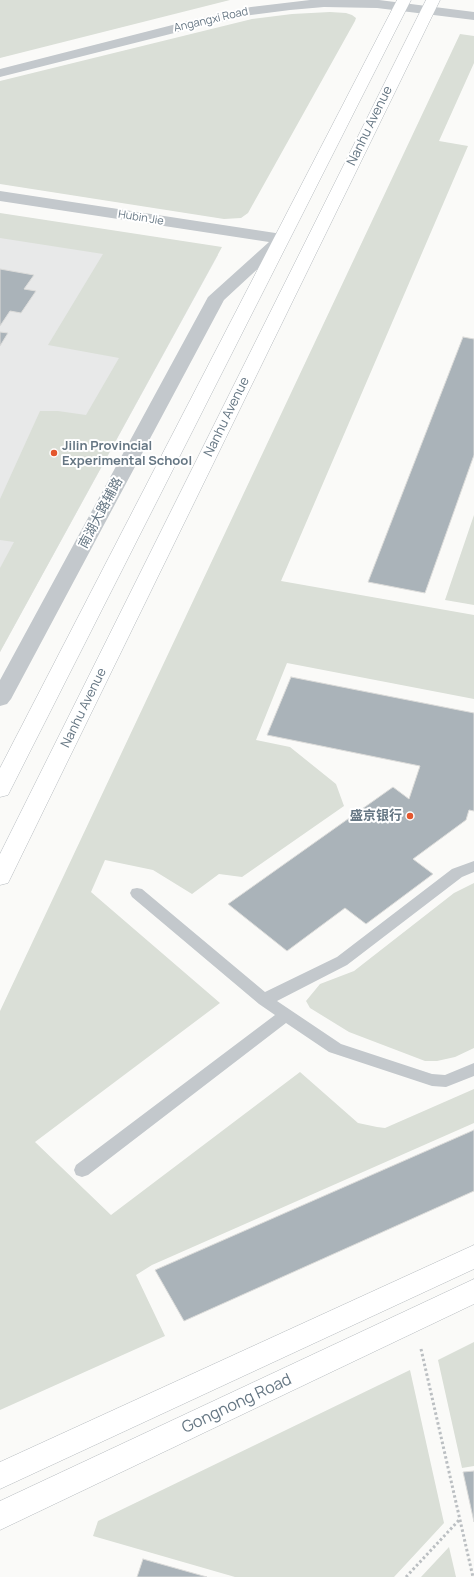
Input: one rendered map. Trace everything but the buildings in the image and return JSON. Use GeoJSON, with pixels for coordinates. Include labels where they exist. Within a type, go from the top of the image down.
{"type":"FeatureCollection","features":[{"type":"Feature","properties":{"kind":"main road","name":"Nanhu Avenue"},"geometry":{"type":"LineString","coordinates":[[0,789],[403,3]]}},
{"type":"Feature","properties":{"kind":"main road","name":"Nanhu Avenue"},"geometry":{"type":"LineString","coordinates":[[0,877],[430,5]]}},
{"type":"Feature","properties":{"kind":"main road"},"geometry":{"type":"LineString","coordinates":[[0,1476],[474,1256]]}},
{"type":"Feature","properties":{"kind":"main road","name":"Gongnong Road"},"geometry":{"type":"LineString","coordinates":[[0,1516],[474,1291]]}},
{"type":"Feature","properties":{"kind":"street","name":"Angangxi Road"},"geometry":{"type":"LineString","coordinates":[[0,73],[251,11],[324,3],[403,3],[430,5],[474,16]]}},
{"type":"Feature","properties":{"kind":"street","name":"Hubin Jie"},"geometry":{"type":"LineString","coordinates":[[0,196],[282,239]]}},
{"type":"Feature","properties":{"kind":"street","name":"南湖大路辅路"},"geometry":{"type":"LineString","coordinates":[[0,699],[217,298],[282,239]]}},
{"type":"Feature","properties":{"kind":"lane"},"geometry":{"type":"LineString","coordinates":[[264,1000],[342,961],[457,873],[474,866]]}},
{"type":"Feature","properties":{"kind":"lane"},"geometry":{"type":"LineString","coordinates":[[137,893],[264,1000],[335,1048],[432,1080],[446,1081],[474,1069]]}},
{"type":"Feature","properties":{"kind":"lane"},"geometry":{"type":"LineString","coordinates":[[82,1170],[286,1015]]}},
{"type":"Feature","properties":{"kind":"path"},"geometry":{"type":"LineString","coordinates":[[421,1349],[473,1577]]}},
{"type":"Feature","properties":{"kind":"path"},"geometry":{"type":"LineString","coordinates":[[406,1577],[460,1519]]}},
{"type":"Feature","properties":{"kind":"shaded area"},"geometry":{"type":"Polygon","coordinates":[[[0,0],[230,0],[0,58],[0,0]]]}},
{"type":"Feature","properties":{"kind":"shaded area"},"geometry":{"type":"Polygon","coordinates":[[[330,12],[346,13],[356,18],[248,213],[241,218],[224,219],[0,184],[0,81],[252,19],[292,14],[330,12]]]}},
{"type":"Feature","properties":{"kind":"shaded area"},"geometry":{"type":"Polygon","coordinates":[[[460,34],[474,36],[474,63],[439,141],[468,146],[281,581],[474,615],[474,699],[287,663],[256,740],[290,747],[336,784],[344,806],[242,877],[219,874],[192,894],[153,870],[105,860],[91,892],[220,1003],[35,1142],[111,1215],[300,1072],[358,1123],[385,1128],[474,1089],[474,1123],[152,1265],[136,1275],[165,1336],[0,1410],[0,1011],[460,34]]]}},
{"type":"Feature","properties":{"kind":"shaded area","name":"Jilin Provincial Experimental School"},"geometry":{"type":"Polygon","coordinates":[[[0,213],[222,247],[0,652],[0,568],[14,542],[0,540],[0,499],[40,411],[58,411],[86,415],[119,358],[48,345],[103,254],[0,238],[0,213]]]}},
{"type":"Feature","properties":{"kind":"shaded area","name":"Jilin Provincial Experimental School"},"geometry":{"type":"Polygon","coordinates":[[[0,221],[218,255],[0,652],[0,221]]]}},
{"type":"Feature","properties":{"kind":"shaded area"},"geometry":{"type":"Polygon","coordinates":[[[474,515],[474,605],[445,600],[474,515]]]}},
{"type":"Feature","properties":{"kind":"shaded area"},"geometry":{"type":"Polygon","coordinates":[[[474,883],[474,1048],[455,1057],[437,1061],[425,1061],[349,1032],[310,1008],[306,1001],[320,984],[354,971],[454,893],[474,883]]]}},
{"type":"Feature","properties":{"kind":"shaded area"},"geometry":{"type":"Polygon","coordinates":[[[474,1342],[474,1466],[462,1468],[438,1360],[474,1342]]]}},
{"type":"Feature","properties":{"kind":"shaded area"},"geometry":{"type":"Polygon","coordinates":[[[410,1370],[444,1523],[394,1577],[235,1577],[93,1536],[98,1521],[410,1370]]]}},
{"type":"Feature","properties":{"kind":"shaded area"},"geometry":{"type":"Polygon","coordinates":[[[449,1547],[456,1577],[421,1577],[449,1547]]]}},
{"type":"Feature","properties":{"kind":"place","name":"Jilin Provincial Experimental School"},"geometry":{"type":"Point","coordinates":[54,453]}},
{"type":"Feature","properties":{"kind":"place","name":"盛京银行"},"geometry":{"type":"Point","coordinates":[410,816]}}]}
